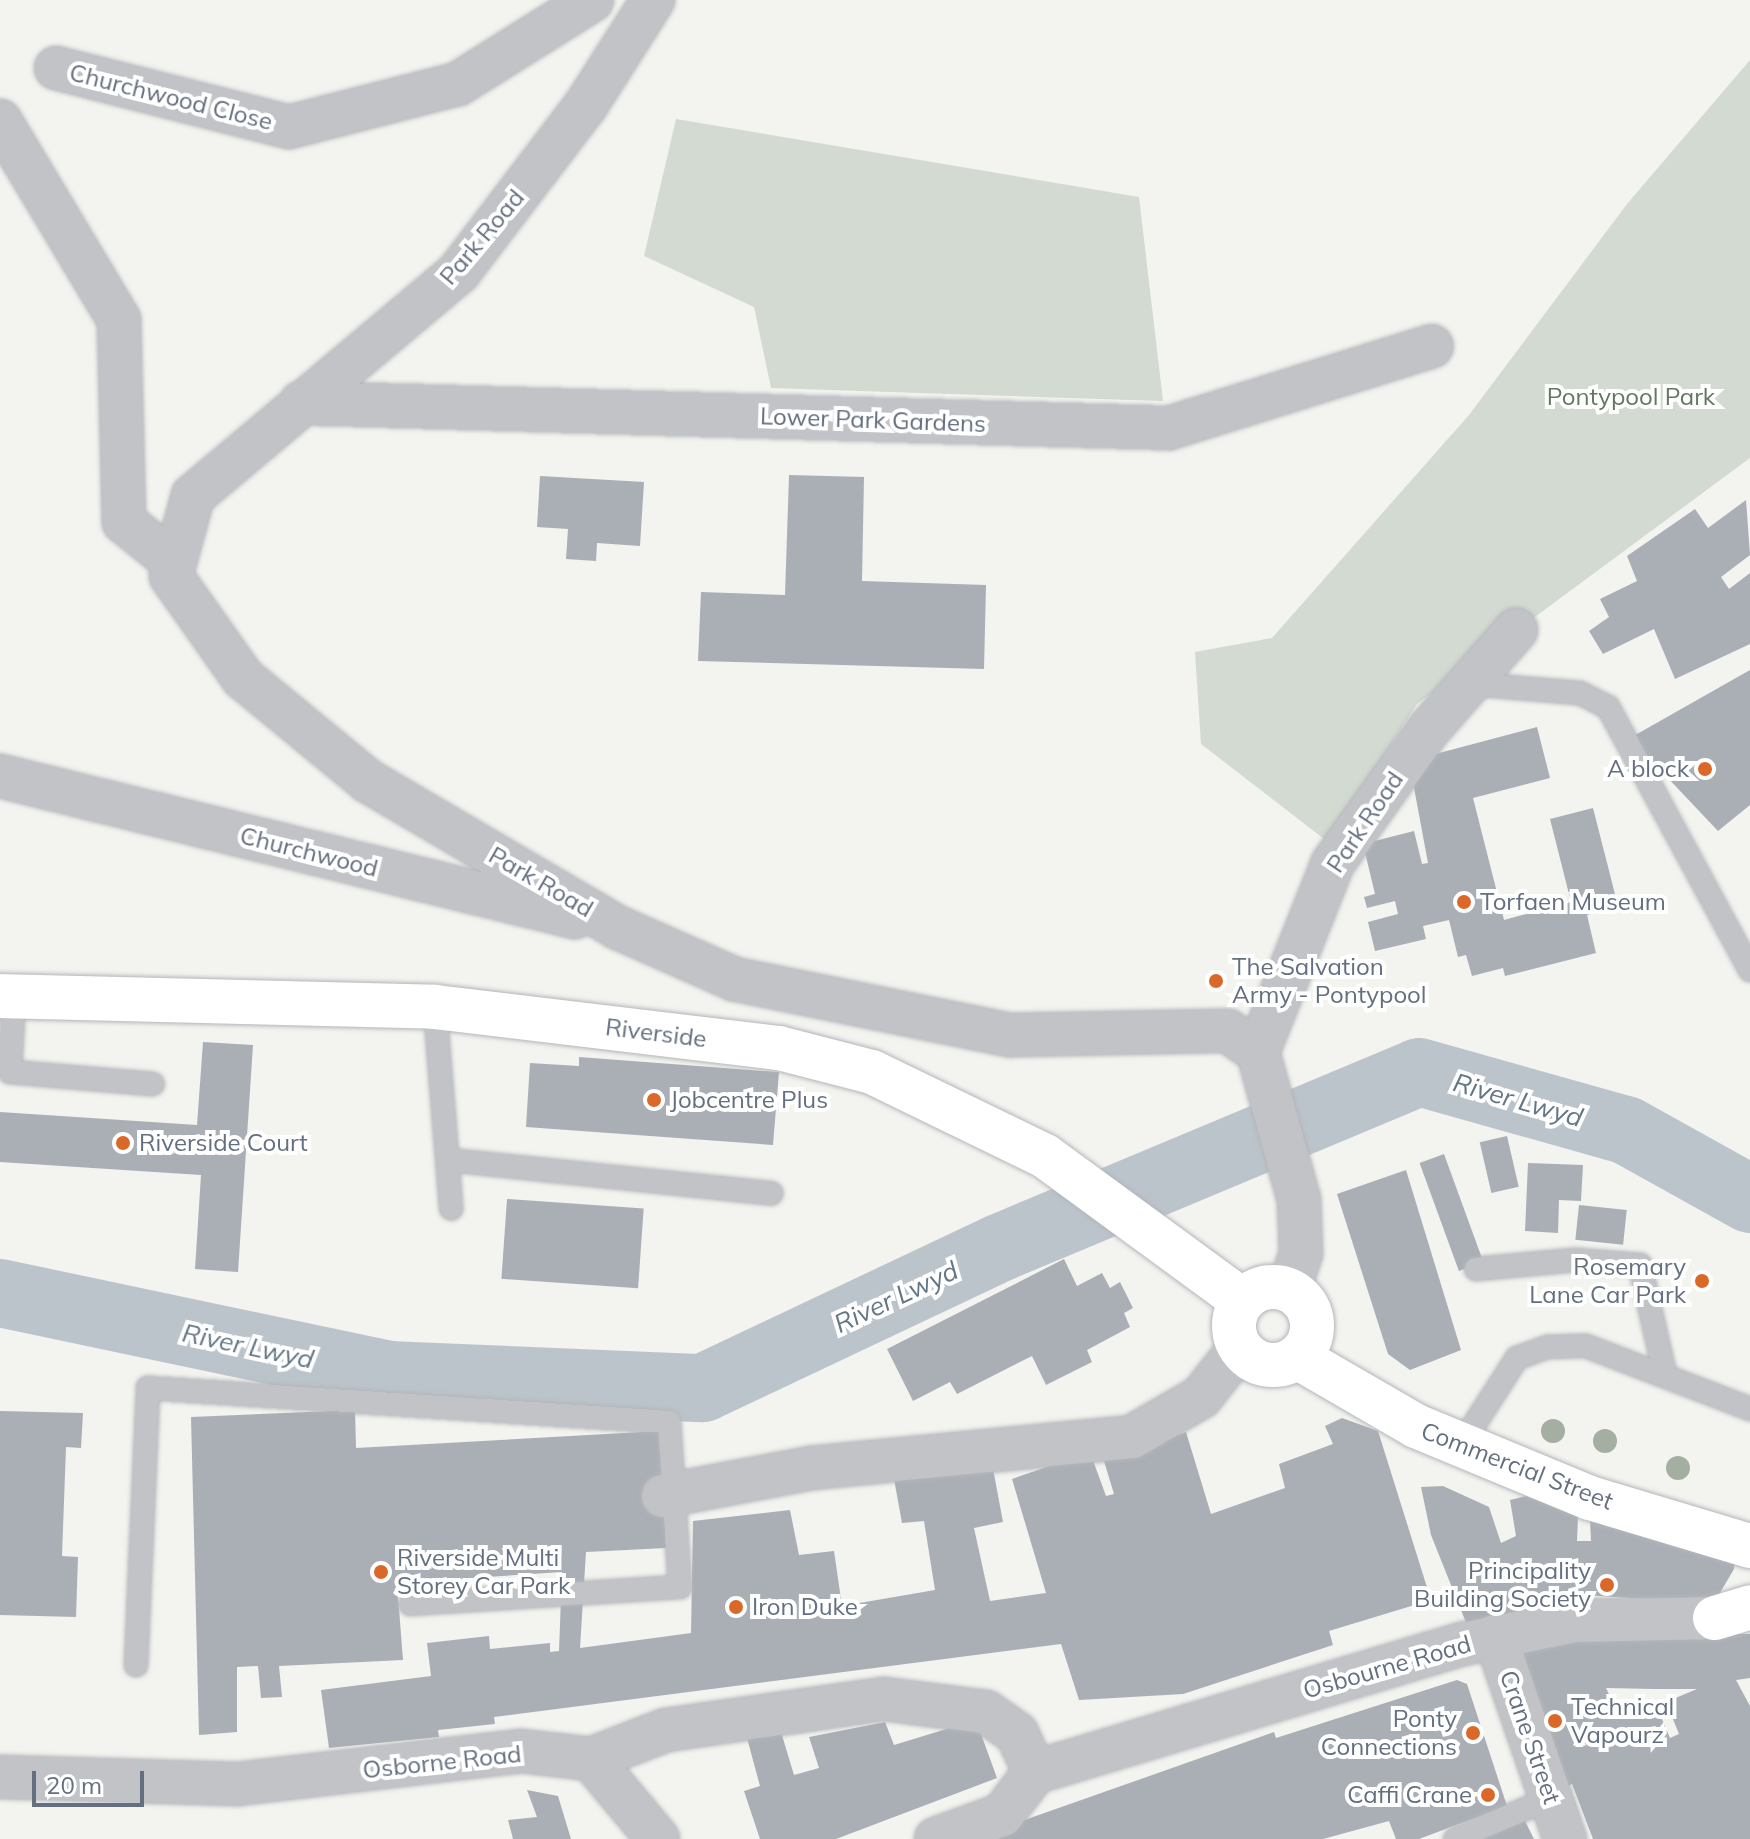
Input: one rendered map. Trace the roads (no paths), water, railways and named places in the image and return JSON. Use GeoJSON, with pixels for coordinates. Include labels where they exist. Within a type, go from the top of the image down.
{"type":"FeatureCollection","features":[{"type":"Feature","properties":{"kind":"street","name":"Churchwood Close"},"geometry":{"type":"LineString","coordinates":[[56,68],[289,127],[458,84],[592,0]]}},
{"type":"Feature","properties":{"kind":"street","name":"Park Road"},"geometry":{"type":"LineString","coordinates":[[653,0],[586,105],[459,272],[193,496],[171,576],[243,678],[368,781],[619,928],[734,979],[1010,1035],[1228,1031],[1261,1063],[1333,863],[1429,729],[1516,630]]}},
{"type":"Feature","properties":{"kind":"street"},"geometry":{"type":"LineString","coordinates":[[0,121],[119,320],[124,522],[175,563]]}},
{"type":"Feature","properties":{"kind":"street","name":"Lower Park Gardens"},"geometry":{"type":"LineString","coordinates":[[301,403],[1169,428],[1432,346]]}},
{"type":"Feature","properties":{"kind":"street","name":"Churchwood"},"geometry":{"type":"LineString","coordinates":[[0,776],[619,928]]}},
{"type":"Feature","properties":{"kind":"street","name":"Riverside"},"geometry":{"type":"LineString","coordinates":[[7,996],[435,1007],[779,1048],[872,1072],[1067,1170],[1243,1301]]}},
{"type":"Feature","properties":{"kind":"street"},"geometry":{"type":"LineString","coordinates":[[1261,1063],[1299,1200],[1301,1253],[1289,1291]]}},
{"type":"Feature","properties":{"kind":"street"},"geometry":{"type":"LineString","coordinates":[[1265,1288],[1289,1291],[1312,1322],[1297,1357],[1273,1365],[1240,1348],[1234,1324],[1243,1301],[1265,1288]]}},
{"type":"Feature","properties":{"kind":"street"},"geometry":{"type":"LineString","coordinates":[[669,1495],[811,1468],[1132,1437],[1201,1397],[1240,1348]]}},
{"type":"Feature","properties":{"kind":"street","name":"Commercial Street"},"geometry":{"type":"LineString","coordinates":[[1297,1357],[1390,1415],[1463,1442],[1590,1498],[1750,1546]]}},
{"type":"Feature","properties":{"kind":"street","name":"Osbourne Road"},"geometry":{"type":"LineString","coordinates":[[1051,1767],[1495,1636],[1574,1621],[1732,1612]]}},
{"type":"Feature","properties":{"kind":"street","name":"Crane Street"},"geometry":{"type":"LineString","coordinates":[[1495,1636],[1565,1839]]}},
{"type":"Feature","properties":{"kind":"street","name":"Osborne Road"},"geometry":{"type":"LineString","coordinates":[[0,1777],[237,1784],[521,1751],[591,1759],[666,1730],[884,1699],[986,1712],[1017,1734],[1051,1767]]}},
{"type":"Feature","properties":{"kind":"street"},"geometry":{"type":"LineString","coordinates":[[591,1759],[658,1839]]}},
{"type":"Feature","properties":{"kind":"street"},"geometry":{"type":"LineString","coordinates":[[936,1839],[1002,1815],[1051,1767]]}},
{"type":"Feature","properties":{"kind":"lane"},"geometry":{"type":"LineString","coordinates":[[1471,684],[1580,693],[1608,707],[1750,970]]}},
{"type":"Feature","properties":{"kind":"lane"},"geometry":{"type":"LineString","coordinates":[[7,996],[10,1072],[152,1084]]}},
{"type":"Feature","properties":{"kind":"lane"},"geometry":{"type":"LineString","coordinates":[[435,1007],[451,1208]]}},
{"type":"Feature","properties":{"kind":"lane"},"geometry":{"type":"LineString","coordinates":[[449,1160],[771,1193]]}},
{"type":"Feature","properties":{"kind":"lane"},"geometry":{"type":"LineString","coordinates":[[1476,1269],[1575,1260],[1640,1265],[1665,1374]]}},
{"type":"Feature","properties":{"kind":"lane"},"geometry":{"type":"LineString","coordinates":[[1463,1442],[1517,1358],[1548,1347],[1586,1346],[1750,1409]]}},
{"type":"Feature","properties":{"kind":"lane"},"geometry":{"type":"LineString","coordinates":[[136,1665],[148,1388],[669,1422],[669,1495],[680,1587],[411,1604]]}},
{"type":"Feature","properties":{"kind":"lane"},"geometry":{"type":"LineString","coordinates":[[1455,1839],[1551,1798]]}},
{"type":"Feature","properties":{"kind":"waterway","name":"River Lwyd"},"geometry":{"type":"LineString","coordinates":[[0,1293],[388,1375],[703,1388],[999,1248],[1419,1072],[1626,1130],[1750,1199]]}},
{"type":"Feature","properties":{"kind":"place","name":"A block"},"geometry":{"type":"Point","coordinates":[1705,769]}},
{"type":"Feature","properties":{"kind":"place","name":"Torfaen Museum"},"geometry":{"type":"Point","coordinates":[1464,902]}},
{"type":"Feature","properties":{"kind":"place","name":"The Salvation Army - Pontypool"},"geometry":{"type":"Point","coordinates":[1216,981]}},
{"type":"Feature","properties":{"kind":"place","name":"Jobcentre Plus"},"geometry":{"type":"Point","coordinates":[654,1100]}},
{"type":"Feature","properties":{"kind":"place","name":"Riverside Court"},"geometry":{"type":"Point","coordinates":[123,1143]}},
{"type":"Feature","properties":{"kind":"place","name":"Rosemary Lane Car Park"},"geometry":{"type":"Point","coordinates":[1702,1281]}},
{"type":"Feature","properties":{"kind":"place","name":"Riverside Multi Storey Car Park"},"geometry":{"type":"Point","coordinates":[381,1572]}},
{"type":"Feature","properties":{"kind":"place","name":"Principality Building Society"},"geometry":{"type":"Point","coordinates":[1607,1585]}},
{"type":"Feature","properties":{"kind":"place","name":"Iron Duke"},"geometry":{"type":"Point","coordinates":[736,1607]}},
{"type":"Feature","properties":{"kind":"place","name":"Technical Vapourz"},"geometry":{"type":"Point","coordinates":[1555,1721]}},
{"type":"Feature","properties":{"kind":"place","name":"Ponty Connections"},"geometry":{"type":"Point","coordinates":[1473,1733]}},
{"type":"Feature","properties":{"kind":"place","name":"Caffi Crane"},"geometry":{"type":"Point","coordinates":[1488,1795]}},
{"type":"Feature","properties":{"kind":"park label","name":"Pontypool Park"},"geometry":{"type":"Point","coordinates":[1631,397]}}]}
